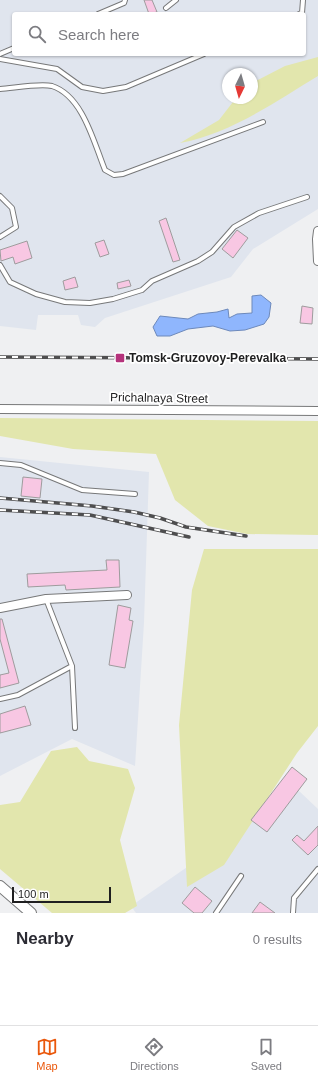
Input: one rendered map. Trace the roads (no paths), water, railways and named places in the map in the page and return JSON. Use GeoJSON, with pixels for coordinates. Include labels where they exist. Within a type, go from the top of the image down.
{"type":"FeatureCollection","features":[{"type":"Feature","properties":{"kind":"street"},"geometry":{"type":"LineString","coordinates":[[318,231],[318,261]]}},
{"type":"Feature","properties":{"kind":"street","name":"Prichalnaya Street"},"geometry":{"type":"LineString","coordinates":[[0,409],[318,411]]}},
{"type":"Feature","properties":{"kind":"street"},"geometry":{"type":"LineString","coordinates":[[0,608],[46,599],[127,595]]}},
{"type":"Feature","properties":{"kind":"street"},"geometry":{"type":"LineString","coordinates":[[0,886],[31,913]]}},
{"type":"Feature","properties":{"kind":"lane"},"geometry":{"type":"LineString","coordinates":[[103,12],[124,3],[125,0]]}},
{"type":"Feature","properties":{"kind":"lane"},"geometry":{"type":"LineString","coordinates":[[166,8],[176,0]]}},
{"type":"Feature","properties":{"kind":"lane"},"geometry":{"type":"LineString","coordinates":[[302,12],[303,0]]}},
{"type":"Feature","properties":{"kind":"lane"},"geometry":{"type":"LineString","coordinates":[[0,54],[12,49]]}},
{"type":"Feature","properties":{"kind":"lane"},"geometry":{"type":"LineString","coordinates":[[0,59],[57,69],[82,87],[103,91],[126,87],[199,56]]}},
{"type":"Feature","properties":{"kind":"lane"},"geometry":{"type":"LineString","coordinates":[[0,89],[26,86],[52,86],[67,96],[81,109],[105,170],[114,175],[123,174],[263,122]]}},
{"type":"Feature","properties":{"kind":"lane"},"geometry":{"type":"LineString","coordinates":[[0,196],[12,208],[16,227],[0,237]]}},
{"type":"Feature","properties":{"kind":"lane"},"geometry":{"type":"LineString","coordinates":[[0,265],[10,282],[36,294],[65,302],[90,303],[113,299],[142,290],[152,281],[198,261],[212,252],[234,227],[259,213],[307,197]]}},
{"type":"Feature","properties":{"kind":"lane"},"geometry":{"type":"LineString","coordinates":[[0,463],[21,465],[82,490],[135,494]]}},
{"type":"Feature","properties":{"kind":"lane"},"geometry":{"type":"LineString","coordinates":[[46,599],[72,666],[75,728]]}},
{"type":"Feature","properties":{"kind":"lane"},"geometry":{"type":"LineString","coordinates":[[0,699],[18,695],[72,666]]}},
{"type":"Feature","properties":{"kind":"lane"},"geometry":{"type":"LineString","coordinates":[[293,913],[294,898],[318,869]]}},
{"type":"Feature","properties":{"kind":"lane"},"geometry":{"type":"LineString","coordinates":[[216,913],[241,876]]}},
{"type":"Feature","properties":{"kind":"water"},"geometry":{"type":"Polygon","coordinates":[[[261,295],[271,303],[269,317],[264,324],[245,330],[230,331],[213,326],[188,329],[170,336],[157,336],[153,327],[160,316],[188,319],[198,314],[228,309],[229,318],[237,314],[252,313],[252,296],[261,295]]]}},
{"type":"Feature","properties":{"kind":"railway"},"geometry":{"type":"LineString","coordinates":[[0,357],[318,359]]}},
{"type":"Feature","properties":{"kind":"railway"},"geometry":{"type":"LineString","coordinates":[[0,498],[92,506],[134,512],[160,518],[186,527],[246,536]]}},
{"type":"Feature","properties":{"kind":"railway"},"geometry":{"type":"LineString","coordinates":[[0,510],[90,515],[189,537]]}},
{"type":"Feature","properties":{"kind":"place","name":"Tomsk-Gruzovoy-Perevalka"},"geometry":{"type":"Point","coordinates":[120,358]}}]}
